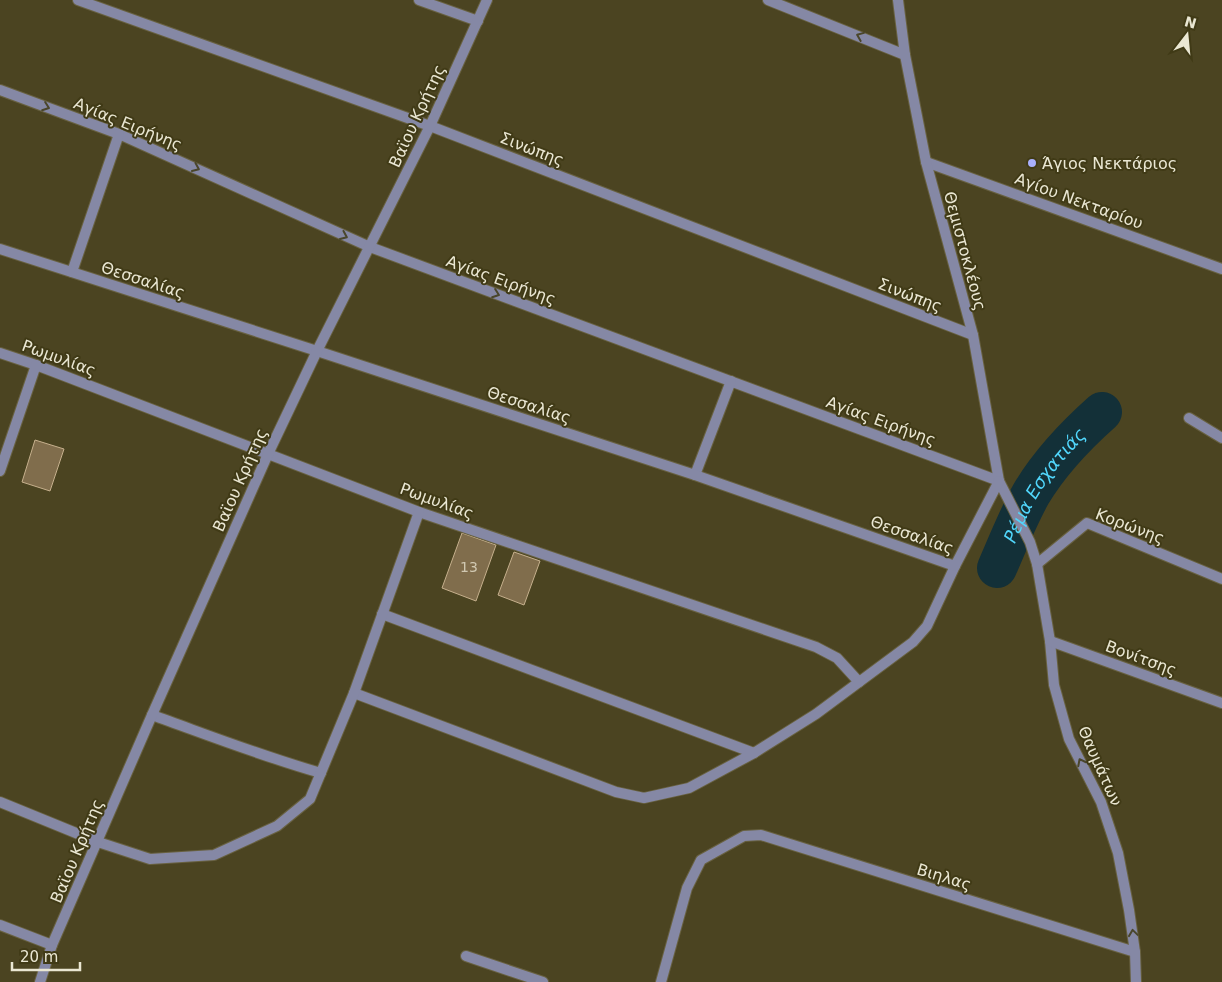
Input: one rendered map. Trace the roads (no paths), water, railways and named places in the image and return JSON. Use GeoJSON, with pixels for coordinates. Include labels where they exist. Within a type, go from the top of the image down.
{"type":"FeatureCollection","features":[{"type":"Feature","properties":{"kind":"street","name":"Σινώπης"},"geometry":{"type":"LineString","coordinates":[[78,0],[430,126],[973,335]]}},
{"type":"Feature","properties":{"kind":"street"},"geometry":{"type":"LineString","coordinates":[[419,0],[478,22]]}},
{"type":"Feature","properties":{"kind":"street","name":"Βαϊου Κρήτης"},"geometry":{"type":"LineString","coordinates":[[40,982],[52,945],[268,454],[317,351],[430,126],[487,0]]}},
{"type":"Feature","properties":{"kind":"street"},"geometry":{"type":"LineString","coordinates":[[768,0],[905,54]]}},
{"type":"Feature","properties":{"kind":"street","name":"Θεμιστοκλέους"},"geometry":{"type":"LineString","coordinates":[[898,0],[905,54],[926,162],[973,335],[999,481],[1012,507]]}},
{"type":"Feature","properties":{"kind":"street","name":"Αγίας Ειρήνης"},"geometry":{"type":"LineString","coordinates":[[0,90],[119,134],[370,247],[999,481]]}},
{"type":"Feature","properties":{"kind":"street"},"geometry":{"type":"LineString","coordinates":[[72,272],[119,134]]}},
{"type":"Feature","properties":{"kind":"street","name":"Αγίου Νεκταρίου"},"geometry":{"type":"LineString","coordinates":[[926,162],[1222,269]]}},
{"type":"Feature","properties":{"kind":"street","name":"Θεσσαλίας"},"geometry":{"type":"LineString","coordinates":[[0,249],[695,475],[955,566],[999,481]]}},
{"type":"Feature","properties":{"kind":"street","name":"Ρωμυλίας"},"geometry":{"type":"LineString","coordinates":[[0,353],[36,365],[419,512],[816,647],[837,658],[859,682]]}},
{"type":"Feature","properties":{"kind":"street"},"geometry":{"type":"LineString","coordinates":[[0,471],[36,365]]}},
{"type":"Feature","properties":{"kind":"street"},"geometry":{"type":"LineString","coordinates":[[695,475],[732,381]]}},
{"type":"Feature","properties":{"kind":"street"},"geometry":{"type":"LineString","coordinates":[[1189,418],[1222,438]]}},
{"type":"Feature","properties":{"kind":"street","name":"Θαυμάτων"},"geometry":{"type":"LineString","coordinates":[[1012,507],[1030,542],[1037,564],[1050,641],[1054,685],[1069,739],[1101,802],[1118,853],[1135,952],[1136,982]]}},
{"type":"Feature","properties":{"kind":"street"},"geometry":{"type":"LineString","coordinates":[[0,802],[98,842],[150,859],[214,854],[277,826],[310,799],[354,693],[419,512]]}},
{"type":"Feature","properties":{"kind":"street","name":"Κορώνης"},"geometry":{"type":"LineString","coordinates":[[1037,564],[1087,523],[1222,579]]}},
{"type":"Feature","properties":{"kind":"street"},"geometry":{"type":"LineString","coordinates":[[354,693],[616,792],[644,798],[689,788],[754,753],[816,714],[913,642],[927,626],[955,566]]}},
{"type":"Feature","properties":{"kind":"street"},"geometry":{"type":"LineString","coordinates":[[382,614],[754,753]]}},
{"type":"Feature","properties":{"kind":"street","name":"Βονίτσης"},"geometry":{"type":"LineString","coordinates":[[1050,641],[1222,703]]}},
{"type":"Feature","properties":{"kind":"street"},"geometry":{"type":"LineString","coordinates":[[152,715],[321,773]]}},
{"type":"Feature","properties":{"kind":"street","name":"Βιηλας"},"geometry":{"type":"LineString","coordinates":[[661,982],[687,888],[701,860],[744,836],[761,835],[1135,952]]}},
{"type":"Feature","properties":{"kind":"street"},"geometry":{"type":"LineString","coordinates":[[0,925],[52,945]]}},
{"type":"Feature","properties":{"kind":"street"},"geometry":{"type":"LineString","coordinates":[[466,956],[543,982]]}},
{"type":"Feature","properties":{"kind":"waterway","name":"Ρέμα Εσχατιάς"},"geometry":{"type":"LineString","coordinates":[[997,568],[1022,512],[1038,482],[1082,430],[1102,412]]}},
{"type":"Feature","properties":{"kind":"place","name":"Άγιος Νεκτάριος"},"geometry":{"type":"Point","coordinates":[1032,163]}}]}
